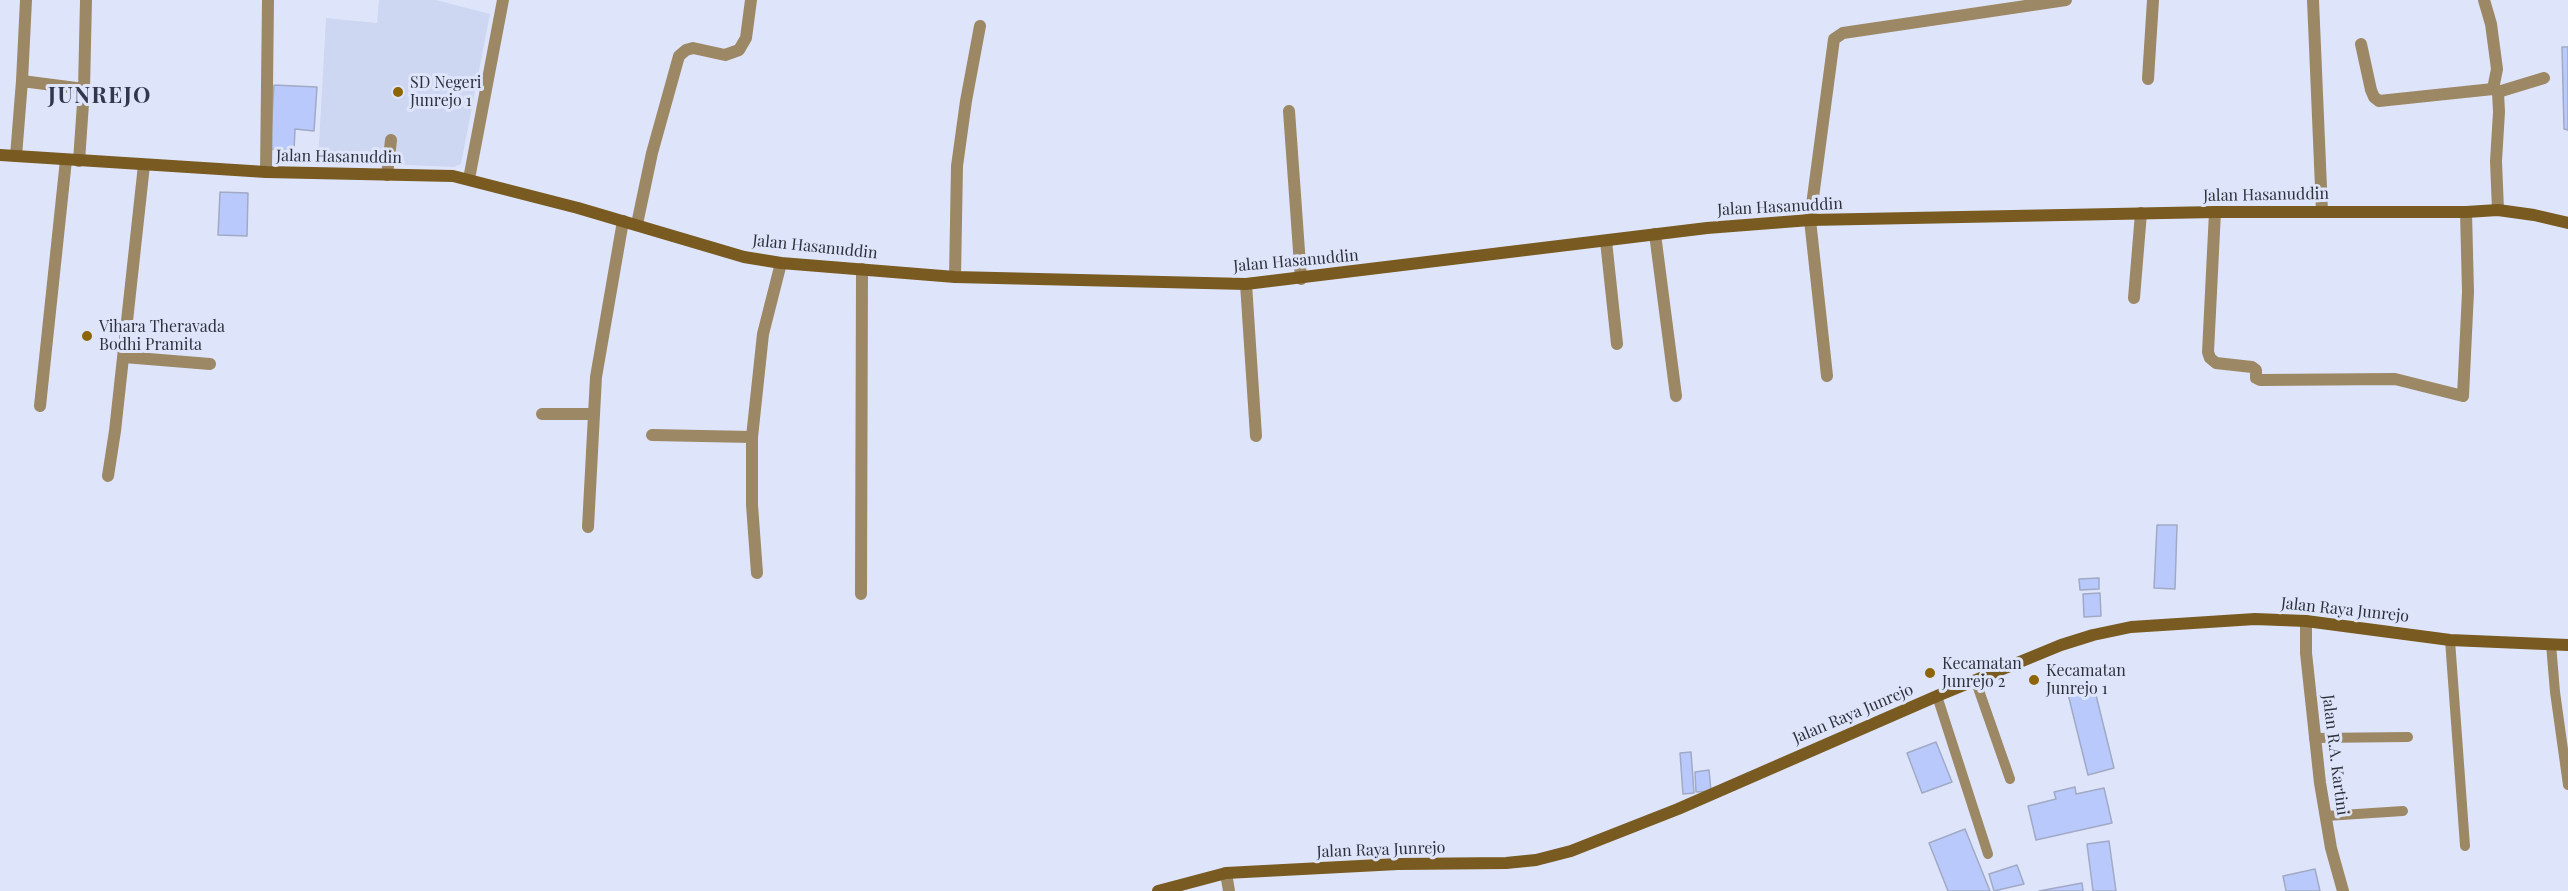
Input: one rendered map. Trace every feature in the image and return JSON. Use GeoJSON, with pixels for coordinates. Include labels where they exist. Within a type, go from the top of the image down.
{"type":"FeatureCollection","features":[{"type":"Feature","properties":{"kind":"main road","name":"Jalan Hasanuddin"},"geometry":{"type":"LineString","coordinates":[[0,155],[266,172],[453,176],[623,221],[744,257],[781,263],[955,277],[1246,284],[1655,234],[1810,220],[2141,213],[2498,210],[2568,223]]}},
{"type":"Feature","properties":{"kind":"main road","name":"Jalan Raya Junrejo"},"geometry":{"type":"LineString","coordinates":[[1158,891],[1226,873],[1398,864],[1506,863],[1536,860],[1571,851],[1677,809],[1937,696],[1976,682],[2061,645],[2093,634],[2131,627],[2254,619],[2306,621],[2450,639],[2568,645]]}},
{"type":"Feature","properties":{"kind":"street"},"geometry":{"type":"LineString","coordinates":[[16,156],[26,0]]}},
{"type":"Feature","properties":{"kind":"street"},"geometry":{"type":"LineString","coordinates":[[79,161],[84,89],[86,0]]}},
{"type":"Feature","properties":{"kind":"street"},"geometry":{"type":"LineString","coordinates":[[266,172],[268,0]]}},
{"type":"Feature","properties":{"kind":"street"},"geometry":{"type":"LineString","coordinates":[[469,179],[503,0]]}},
{"type":"Feature","properties":{"kind":"street"},"geometry":{"type":"LineString","coordinates":[[637,225],[652,153],[679,56],[693,48],[725,55],[740,50],[746,38],[751,0]]}},
{"type":"Feature","properties":{"kind":"street"},"geometry":{"type":"LineString","coordinates":[[1827,376],[1810,220],[1832,44],[1836,36],[1843,33],[2066,0]]}},
{"type":"Feature","properties":{"kind":"street"},"geometry":{"type":"LineString","coordinates":[[2148,79],[2153,0]]}},
{"type":"Feature","properties":{"kind":"street"},"geometry":{"type":"LineString","coordinates":[[2313,0],[2322,211]]}},
{"type":"Feature","properties":{"kind":"street"},"geometry":{"type":"LineString","coordinates":[[2484,0],[2497,69],[2498,210]]}},
{"type":"Feature","properties":{"kind":"street"},"geometry":{"type":"LineString","coordinates":[[955,277],[957,166],[980,26]]}},
{"type":"Feature","properties":{"kind":"street"},"geometry":{"type":"LineString","coordinates":[[2361,44],[2371,90],[2379,101],[2496,90],[2544,78]]}},
{"type":"Feature","properties":{"kind":"street"},"geometry":{"type":"LineString","coordinates":[[22,81],[84,89]]}},
{"type":"Feature","properties":{"kind":"street"},"geometry":{"type":"LineString","coordinates":[[1289,111],[1301,279]]}},
{"type":"Feature","properties":{"kind":"street"},"geometry":{"type":"LineString","coordinates":[[387,175],[391,140]]}},
{"type":"Feature","properties":{"kind":"street"},"geometry":{"type":"LineString","coordinates":[[40,406],[66,160]]}},
{"type":"Feature","properties":{"kind":"street"},"geometry":{"type":"LineString","coordinates":[[108,476],[144,165]]}},
{"type":"Feature","properties":{"kind":"street"},"geometry":{"type":"LineString","coordinates":[[2215,212],[2208,352],[2210,358],[2216,363],[2255,368],[2256,378],[2259,380],[2395,379],[2463,396],[2467,303],[2466,212]]}},
{"type":"Feature","properties":{"kind":"street"},"geometry":{"type":"LineString","coordinates":[[2134,298],[2141,213]]}},
{"type":"Feature","properties":{"kind":"street"},"geometry":{"type":"LineString","coordinates":[[588,527],[593,414],[598,366],[623,221]]}},
{"type":"Feature","properties":{"kind":"street"},"geometry":{"type":"LineString","coordinates":[[1655,234],[1676,396]]}},
{"type":"Feature","properties":{"kind":"street"},"geometry":{"type":"LineString","coordinates":[[1606,241],[1617,344]]}},
{"type":"Feature","properties":{"kind":"street"},"geometry":{"type":"LineString","coordinates":[[757,573],[752,505],[752,437],[763,334],[781,263]]}},
{"type":"Feature","properties":{"kind":"street"},"geometry":{"type":"LineString","coordinates":[[861,594],[862,269]]}},
{"type":"Feature","properties":{"kind":"street"},"geometry":{"type":"LineString","coordinates":[[1246,284],[1256,436]]}},
{"type":"Feature","properties":{"kind":"street"},"geometry":{"type":"LineString","coordinates":[[123,357],[210,364]]}},
{"type":"Feature","properties":{"kind":"street"},"geometry":{"type":"LineString","coordinates":[[542,414],[593,414]]}},
{"type":"Feature","properties":{"kind":"street"},"geometry":{"type":"LineString","coordinates":[[652,435],[752,437]]}},
{"type":"Feature","properties":{"kind":"street","name":"Jalan R.A. Kartini"},"geometry":{"type":"LineString","coordinates":[[2306,621],[2314,738],[2331,848],[2343,891]]}},
{"type":"Feature","properties":{"kind":"street"},"geometry":{"type":"LineString","coordinates":[[1226,873],[1230,891]]}},
{"type":"Feature","properties":{"kind":"lane"},"geometry":{"type":"LineString","coordinates":[[2450,639],[2465,846]]}},
{"type":"Feature","properties":{"kind":"lane"},"geometry":{"type":"LineString","coordinates":[[2551,644],[2554,692],[2568,785]]}},
{"type":"Feature","properties":{"kind":"lane"},"geometry":{"type":"LineString","coordinates":[[1976,682],[2010,779]]}},
{"type":"Feature","properties":{"kind":"lane"},"geometry":{"type":"LineString","coordinates":[[1937,696],[1988,854]]}},
{"type":"Feature","properties":{"kind":"lane"},"geometry":{"type":"LineString","coordinates":[[2314,738],[2408,737]]}},
{"type":"Feature","properties":{"kind":"lane"},"geometry":{"type":"LineString","coordinates":[[2326,816],[2403,811]]}},
{"type":"Feature","properties":{"kind":"shaded area","name":"SD Negeri Junrejo 1"},"geometry":{"type":"Polygon","coordinates":[[[379,0],[436,0],[490,14],[461,164],[454,167],[318,161],[326,18],[377,23],[379,0]]]}},
{"type":"Feature","properties":{"kind":"building"},"geometry":{"type":"Polygon","coordinates":[[[2562,47],[2568,47],[2568,130],[2564,129],[2562,47]]]}},
{"type":"Feature","properties":{"kind":"building"},"geometry":{"type":"Polygon","coordinates":[[[274,85],[317,87],[314,131],[295,129],[294,150],[270,149],[274,85]]]}},
{"type":"Feature","properties":{"kind":"building"},"geometry":{"type":"Polygon","coordinates":[[[220,192],[248,193],[247,236],[218,235],[220,192]]]}},
{"type":"Feature","properties":{"kind":"building"},"geometry":{"type":"Polygon","coordinates":[[[2157,525],[2177,525],[2175,589],[2154,588],[2157,525]]]}},
{"type":"Feature","properties":{"kind":"building"},"geometry":{"type":"Polygon","coordinates":[[[2099,578],[2099,589],[2080,590],[2079,579],[2099,578]]]}},
{"type":"Feature","properties":{"kind":"building"},"geometry":{"type":"Polygon","coordinates":[[[2100,593],[2101,616],[2084,617],[2083,594],[2100,593]]]}},
{"type":"Feature","properties":{"kind":"building"},"geometry":{"type":"Polygon","coordinates":[[[2094,687],[2114,768],[2088,775],[2068,694],[2094,687]]]}},
{"type":"Feature","properties":{"kind":"building"},"geometry":{"type":"Polygon","coordinates":[[[1936,742],[1952,782],[1922,793],[1907,753],[1936,742]]]}},
{"type":"Feature","properties":{"kind":"building"},"geometry":{"type":"Polygon","coordinates":[[[1691,752],[1694,793],[1683,794],[1680,753],[1691,752]]]}},
{"type":"Feature","properties":{"kind":"building"},"geometry":{"type":"Polygon","coordinates":[[[1709,770],[1711,791],[1696,792],[1695,772],[1709,770]]]}},
{"type":"Feature","properties":{"kind":"building"},"geometry":{"type":"Polygon","coordinates":[[[2075,787],[2076,794],[2104,788],[2112,823],[2036,840],[2028,806],[2056,799],[2054,792],[2075,787]]]}},
{"type":"Feature","properties":{"kind":"building"},"geometry":{"type":"Polygon","coordinates":[[[1965,829],[1990,891],[1948,891],[1929,843],[1965,829]]]}},
{"type":"Feature","properties":{"kind":"building"},"geometry":{"type":"Polygon","coordinates":[[[2109,841],[2116,891],[2093,891],[2087,844],[2109,841]]]}},
{"type":"Feature","properties":{"kind":"building"},"geometry":{"type":"Polygon","coordinates":[[[2017,865],[2024,884],[1994,891],[1989,874],[2017,865]]]}},
{"type":"Feature","properties":{"kind":"building"},"geometry":{"type":"Polygon","coordinates":[[[2315,869],[2320,891],[2286,891],[2283,876],[2315,869]]]}},
{"type":"Feature","properties":{"kind":"building"},"geometry":{"type":"Polygon","coordinates":[[[2082,883],[2083,891],[2039,891],[2082,883]]]}},
{"type":"Feature","properties":{"kind":"place","name":"SD Negeri Junrejo 1"},"geometry":{"type":"Point","coordinates":[398,92]}},
{"type":"Feature","properties":{"kind":"place","name":"Vihara Theravada Bodhi Pramita"},"geometry":{"type":"Point","coordinates":[87,336]}},
{"type":"Feature","properties":{"kind":"place","name":"Kecamatan Junrejo 2"},"geometry":{"type":"Point","coordinates":[1930,673]}},
{"type":"Feature","properties":{"kind":"place","name":"Kecamatan Junrejo 1"},"geometry":{"type":"Point","coordinates":[2034,680]}},
{"type":"Feature","properties":{"kind":"district","name":"JUNREJO"},"geometry":{"type":"Point","coordinates":[100,96]}}]}
